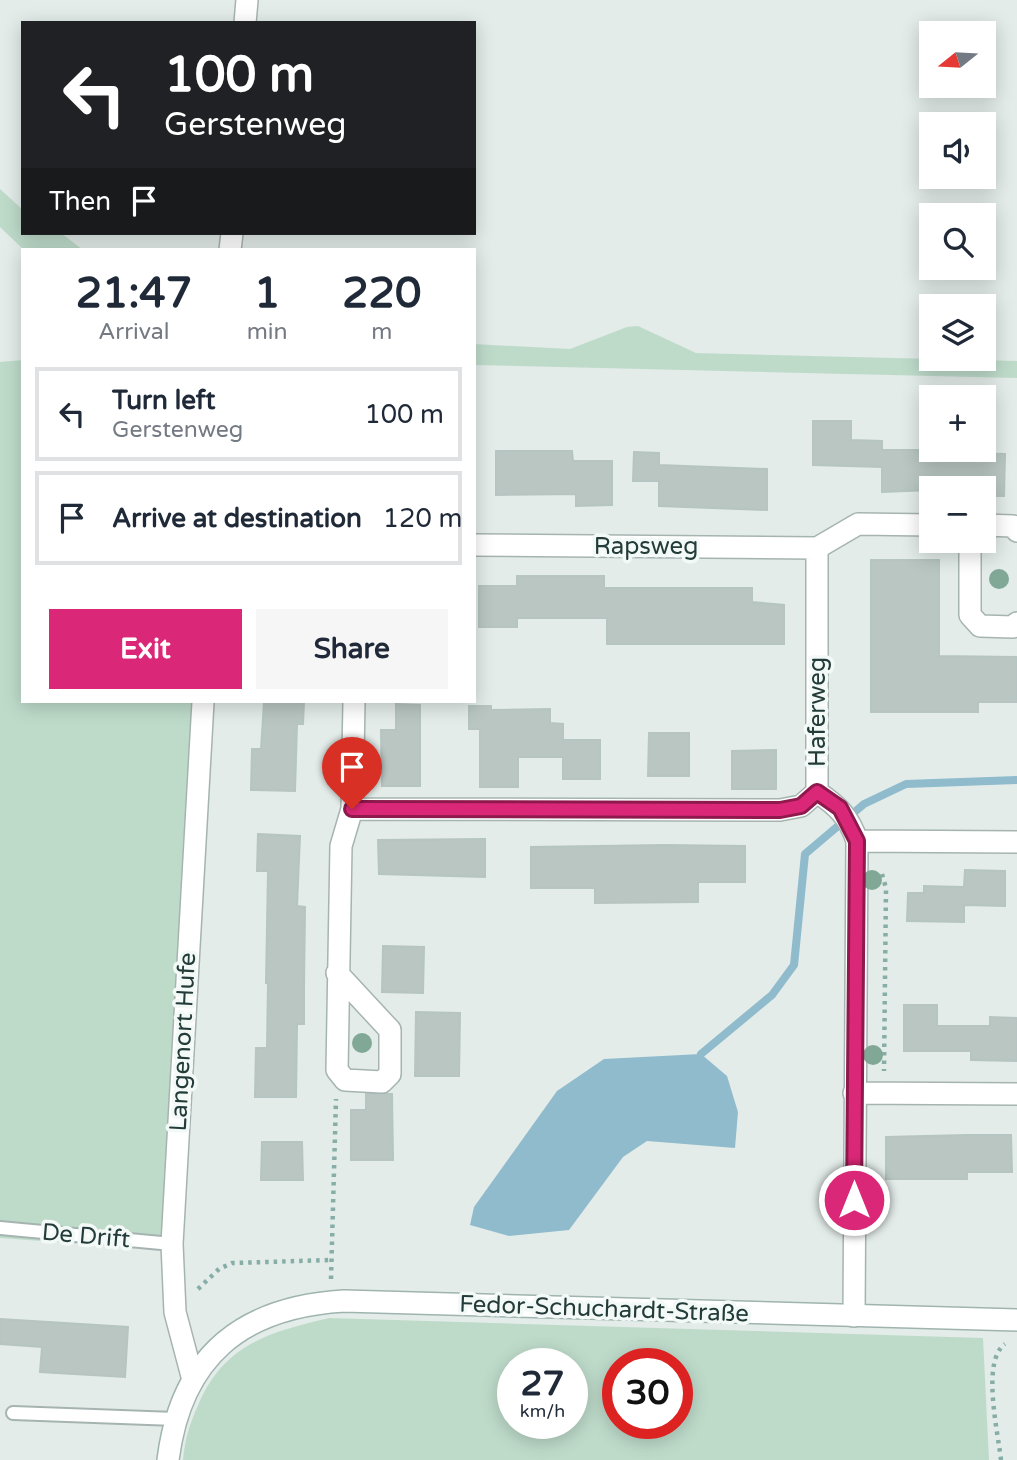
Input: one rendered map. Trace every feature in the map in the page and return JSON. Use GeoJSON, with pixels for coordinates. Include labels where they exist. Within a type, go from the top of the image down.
{"type":"FeatureCollection","features":[{"type":"Feature","properties":{"kind":"street"},"geometry":{"type":"LineString","coordinates":[[245,21],[247,0]]}},
{"type":"Feature","properties":{"kind":"street"},"geometry":{"type":"LineString","coordinates":[[817,548],[858,524],[919,525]]}},
{"type":"Feature","properties":{"kind":"street"},"geometry":{"type":"LineString","coordinates":[[996,526],[1013,526],[1017,531]]}},
{"type":"Feature","properties":{"kind":"street","name":"Rapsweg"},"geometry":{"type":"LineString","coordinates":[[476,545],[817,548]]}},
{"type":"Feature","properties":{"kind":"street","name":"Haferweg"},"geometry":{"type":"LineString","coordinates":[[817,548],[817,792],[840,808],[865,841],[855,1093],[855,1316]]}},
{"type":"Feature","properties":{"kind":"street"},"geometry":{"type":"LineString","coordinates":[[970,553],[970,615],[980,626],[1013,627],[1017,623]]}},
{"type":"Feature","properties":{"kind":"street","name":"Langenort Hufe"},"geometry":{"type":"LineString","coordinates":[[193,1380],[175,1312],[172,1244],[203,703]]}},
{"type":"Feature","properties":{"kind":"street"},"geometry":{"type":"LineString","coordinates":[[337,973],[390,1030],[390,1074],[382,1082],[345,1080],[337,1070],[337,973],[341,846],[352,809],[354,703]]}},
{"type":"Feature","properties":{"kind":"street"},"geometry":{"type":"LineString","coordinates":[[352,809],[780,810],[801,806],[817,792]]}},
{"type":"Feature","properties":{"kind":"street"},"geometry":{"type":"LineString","coordinates":[[865,841],[1017,842]]}},
{"type":"Feature","properties":{"kind":"street"},"geometry":{"type":"LineString","coordinates":[[855,1093],[1017,1094]]}},
{"type":"Feature","properties":{"kind":"street","name":"Fedor-Schuchardt-Straße"},"geometry":{"type":"LineString","coordinates":[[168,1460],[175,1419],[193,1380],[207,1359],[234,1334],[267,1315],[304,1304],[344,1301],[855,1316],[1015,1329]]}},
{"type":"Feature","properties":{"kind":"lane","name":"De Drift"},"geometry":{"type":"LineString","coordinates":[[0,1228],[172,1244]]}},
{"type":"Feature","properties":{"kind":"lane"},"geometry":{"type":"LineString","coordinates":[[13,1413],[175,1419]]}},
{"type":"Feature","properties":{"kind":"path"},"geometry":{"type":"LineString","coordinates":[[865,841],[886,888],[884,1093]]}},
{"type":"Feature","properties":{"kind":"path"},"geometry":{"type":"LineString","coordinates":[[331,1275],[337,1070]]}},
{"type":"Feature","properties":{"kind":"path"},"geometry":{"type":"LineString","coordinates":[[175,1312],[219,1269],[232,1263],[331,1263]]}},
{"type":"Feature","properties":{"kind":"path"},"geometry":{"type":"LineString","coordinates":[[1001,1460],[991,1365],[997,1350],[1015,1329]]}},
{"type":"Feature","properties":{"kind":"green space"},"geometry":{"type":"Polygon","coordinates":[[[0,189],[21,208],[21,235],[64,235],[80,248],[22,248],[0,227],[0,189]]]}},
{"type":"Feature","properties":{"kind":"green space"},"geometry":{"type":"Polygon","coordinates":[[[638,326],[696,353],[919,359],[919,371],[996,371],[996,360],[1017,361],[1017,378],[476,365],[476,344],[570,349],[627,327],[638,326]]]}},
{"type":"Feature","properties":{"kind":"green space"},"geometry":{"type":"Polygon","coordinates":[[[21,360],[21,703],[209,703],[180,1251],[0,1238],[0,362],[21,360]]]}},
{"type":"Feature","properties":{"kind":"green space"},"geometry":{"type":"Polygon","coordinates":[[[329,1318],[983,1338],[989,1460],[183,1460],[196,1410],[222,1366],[252,1343],[288,1329],[329,1318]]]}},
{"type":"Feature","properties":{"kind":"water"},"geometry":{"type":"Polygon","coordinates":[[[701,1054],[727,1076],[738,1112],[735,1148],[647,1141],[623,1157],[569,1230],[509,1236],[470,1225],[474,1207],[557,1091],[604,1059],[701,1054]]]}},
{"type":"Feature","properties":{"kind":"building"},"geometry":{"type":"Polygon","coordinates":[[[813,421],[851,421],[851,440],[882,441],[882,450],[919,450],[919,462],[996,462],[996,454],[1005,454],[1004,496],[996,496],[996,476],[919,476],[919,491],[882,492],[882,467],[813,465],[813,421]]]}},
{"type":"Feature","properties":{"kind":"building"},"geometry":{"type":"Polygon","coordinates":[[[496,451],[572,451],[573,461],[612,461],[612,505],[576,506],[576,494],[496,495],[496,451]]]}},
{"type":"Feature","properties":{"kind":"building"},"geometry":{"type":"Polygon","coordinates":[[[634,452],[659,453],[659,465],[767,469],[767,510],[659,506],[659,481],[633,481],[634,452]]]}},
{"type":"Feature","properties":{"kind":"building"},"geometry":{"type":"Polygon","coordinates":[[[871,560],[939,560],[939,656],[1017,657],[1017,702],[978,702],[978,712],[871,712],[871,560]]]}},
{"type":"Feature","properties":{"kind":"building"},"geometry":{"type":"Polygon","coordinates":[[[517,576],[604,576],[604,588],[752,588],[752,602],[784,605],[784,644],[607,644],[607,618],[517,618],[517,627],[479,627],[479,586],[517,586],[517,576]]]}},
{"type":"Feature","properties":{"kind":"building"},"geometry":{"type":"Polygon","coordinates":[[[264,703],[304,703],[303,724],[297,724],[295,791],[251,790],[252,749],[261,749],[264,703]]]}},
{"type":"Feature","properties":{"kind":"building"},"geometry":{"type":"Polygon","coordinates":[[[396,704],[420,705],[420,786],[382,786],[381,730],[396,730],[396,704]]]}},
{"type":"Feature","properties":{"kind":"building"},"geometry":{"type":"Polygon","coordinates":[[[469,706],[491,706],[491,710],[550,709],[550,723],[563,724],[563,740],[600,740],[600,779],[563,779],[563,757],[518,757],[518,787],[480,787],[480,729],[469,729],[469,706]]]}},
{"type":"Feature","properties":{"kind":"building"},"geometry":{"type":"Polygon","coordinates":[[[649,733],[689,733],[689,776],[648,776],[649,733]]]}},
{"type":"Feature","properties":{"kind":"building"},"geometry":{"type":"Polygon","coordinates":[[[776,750],[776,789],[732,789],[732,751],[776,750]]]}},
{"type":"Feature","properties":{"kind":"building"},"geometry":{"type":"Polygon","coordinates":[[[258,834],[300,836],[297,906],[305,907],[304,1024],[297,1024],[296,1097],[255,1097],[256,1048],[267,1048],[268,983],[268,871],[257,871],[258,834]]]}},
{"type":"Feature","properties":{"kind":"building"},"geometry":{"type":"Polygon","coordinates":[[[485,839],[485,877],[379,874],[378,840],[485,839]]]}},
{"type":"Feature","properties":{"kind":"building"},"geometry":{"type":"Polygon","coordinates":[[[745,846],[745,882],[698,882],[698,902],[595,903],[595,888],[531,888],[531,847],[745,846]]]}},
{"type":"Feature","properties":{"kind":"building"},"geometry":{"type":"Polygon","coordinates":[[[965,870],[1005,871],[1005,906],[964,905],[964,922],[907,921],[908,893],[924,893],[924,886],[964,887],[965,870]]]}},
{"type":"Feature","properties":{"kind":"building"},"geometry":{"type":"Polygon","coordinates":[[[383,946],[424,947],[423,993],[382,992],[383,946]]]}},
{"type":"Feature","properties":{"kind":"building"},"geometry":{"type":"Polygon","coordinates":[[[904,1005],[937,1005],[937,1026],[990,1026],[990,1017],[1017,1018],[1017,1061],[971,1060],[971,1051],[904,1051],[904,1005]]]}},
{"type":"Feature","properties":{"kind":"building"},"geometry":{"type":"Polygon","coordinates":[[[416,1012],[460,1013],[459,1076],[415,1076],[416,1012]]]}},
{"type":"Feature","properties":{"kind":"building"},"geometry":{"type":"Polygon","coordinates":[[[366,1094],[392,1094],[393,1160],[351,1160],[351,1110],[366,1110],[366,1094]]]}},
{"type":"Feature","properties":{"kind":"building"},"geometry":{"type":"Polygon","coordinates":[[[1011,1135],[1012,1172],[967,1172],[967,1179],[886,1179],[886,1137],[1011,1135]]]}},
{"type":"Feature","properties":{"kind":"building"},"geometry":{"type":"Polygon","coordinates":[[[262,1142],[302,1142],[303,1180],[261,1180],[262,1142]]]}},
{"type":"Feature","properties":{"kind":"building"},"geometry":{"type":"Polygon","coordinates":[[[0,1319],[128,1327],[125,1377],[40,1372],[42,1347],[0,1344],[0,1319]]]}},
{"type":"Feature","properties":{"kind":"waterway"},"geometry":{"type":"LineString","coordinates":[[701,1054],[772,995],[794,965],[805,854],[864,804],[906,784],[1017,780]]}},
{"type":"Feature","properties":{"kind":"route"},"geometry":{"type":"LineString","coordinates":[[352,809],[780,810],[801,806],[817,792],[840,808],[852,826],[857,841],[854,1200]]}}]}
